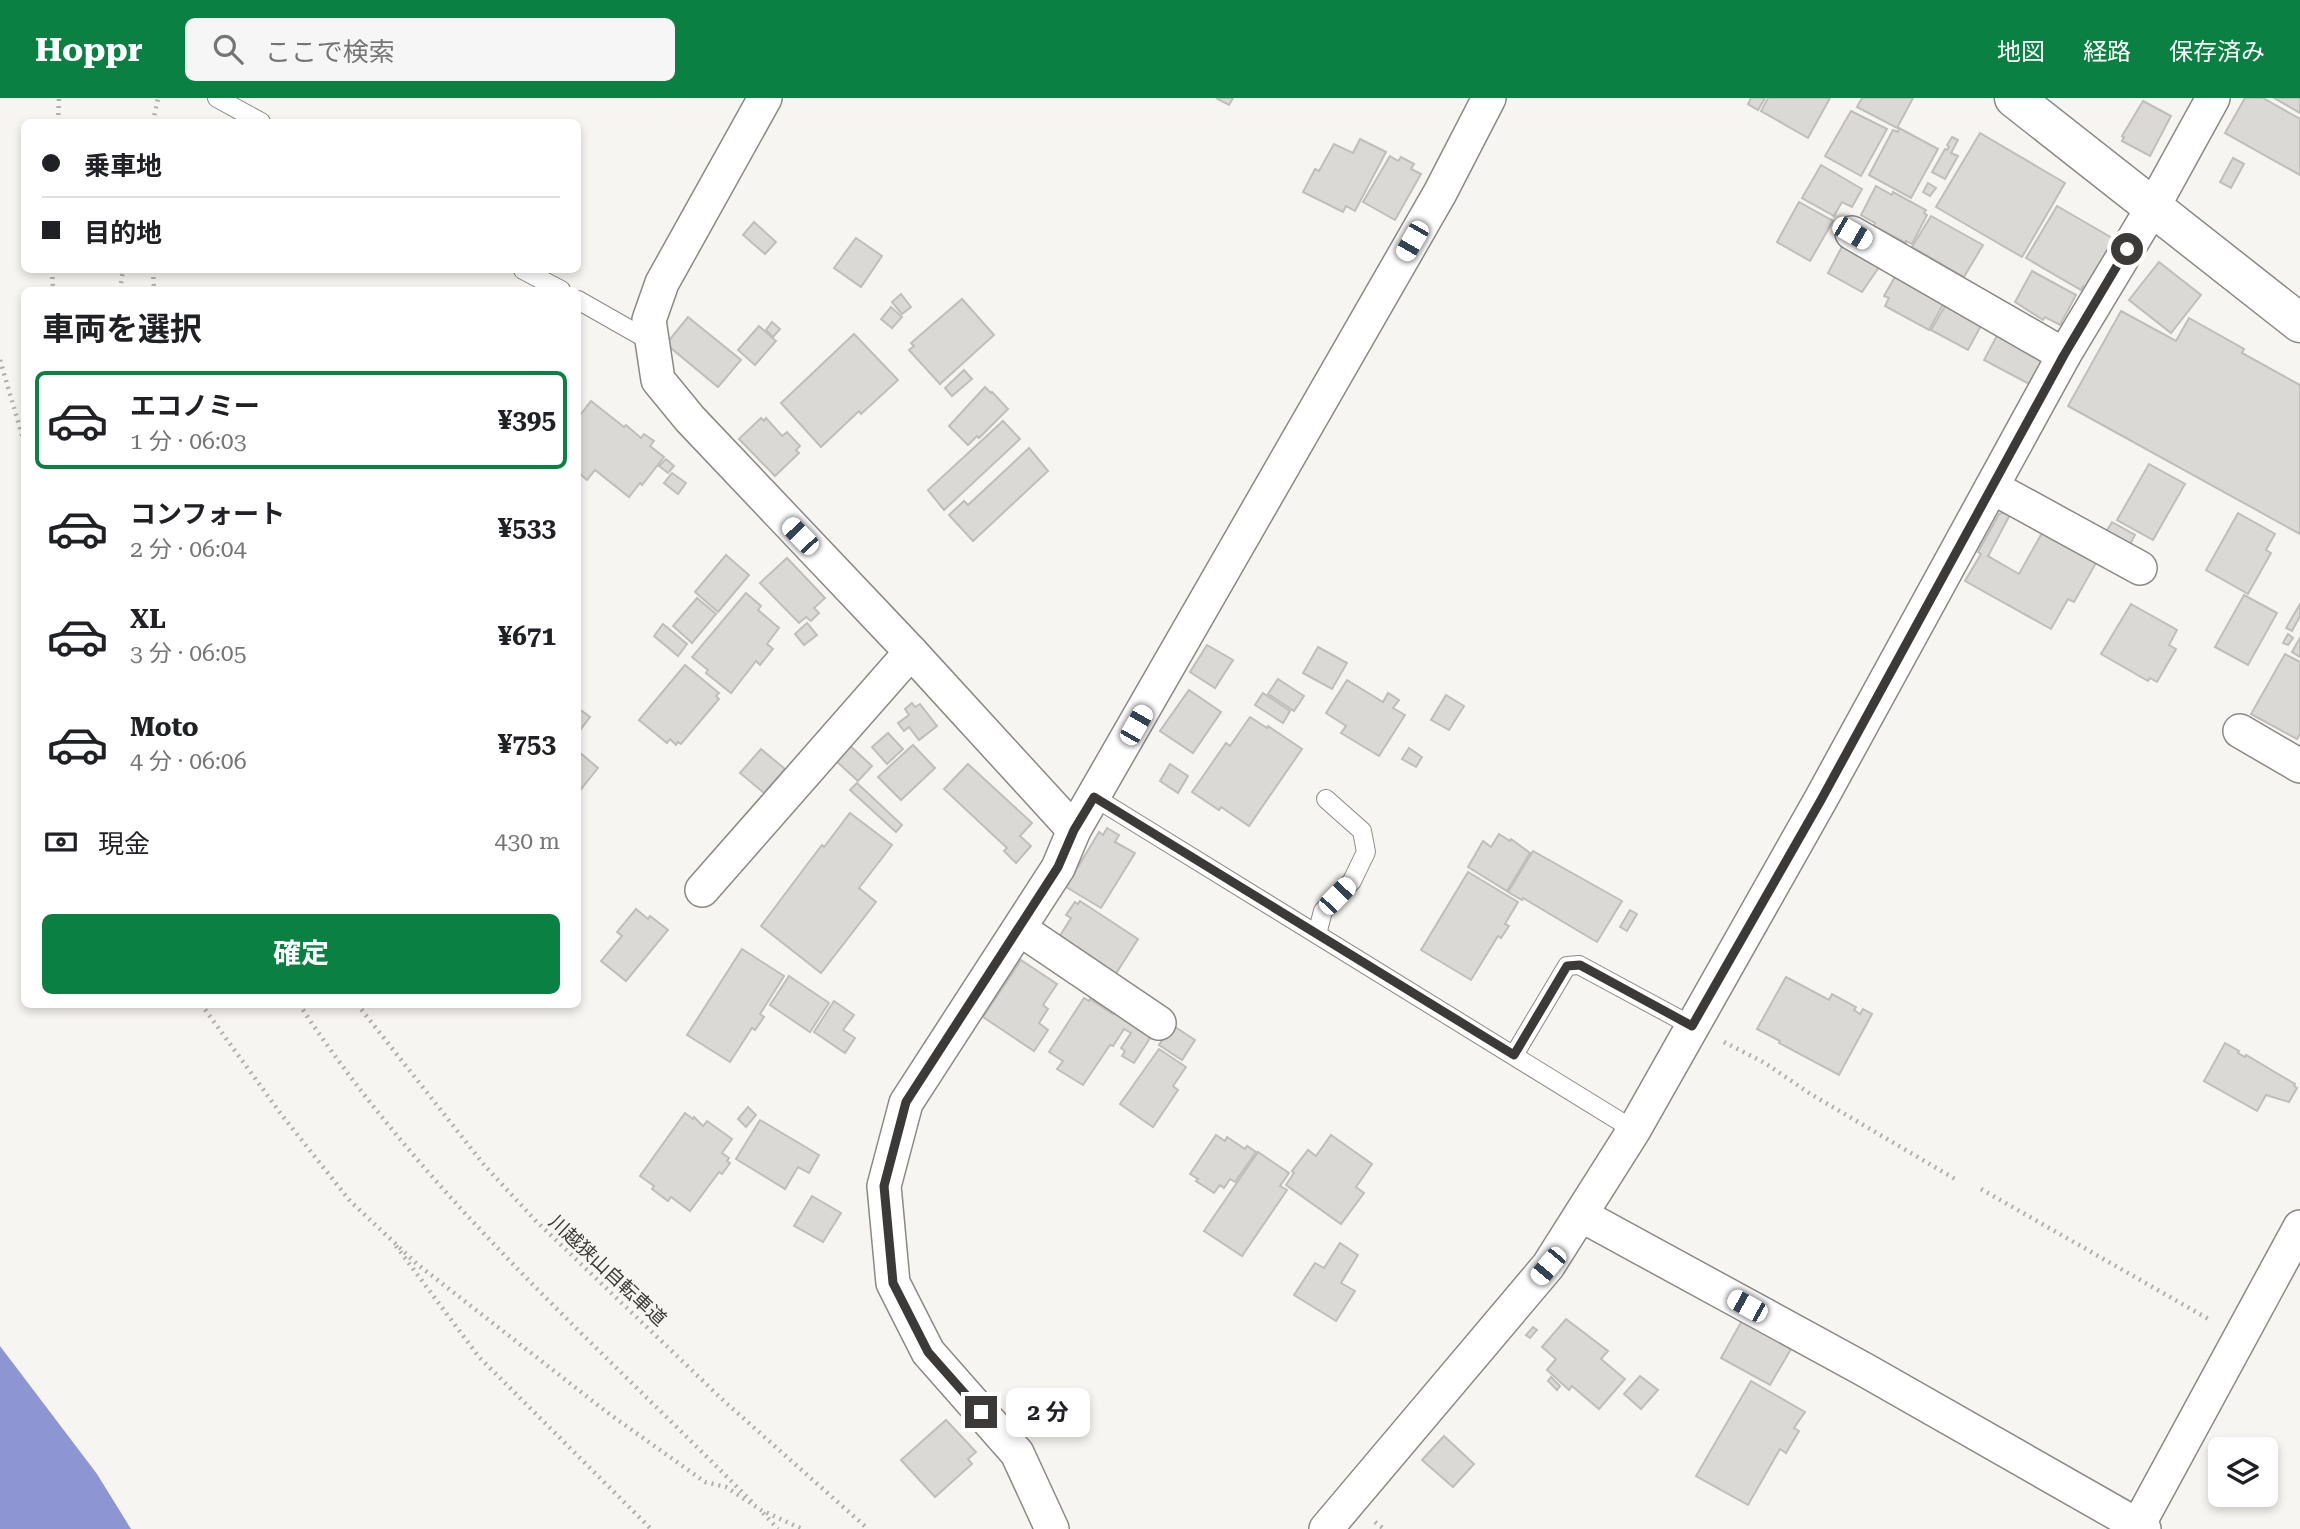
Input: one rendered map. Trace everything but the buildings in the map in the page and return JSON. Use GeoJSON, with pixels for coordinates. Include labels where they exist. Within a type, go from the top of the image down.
{"type":"FeatureCollection","features":[{"type":"Feature","properties":{"kind":"street"},"geometry":{"type":"LineString","coordinates":[[765,98],[662,283],[649,320],[650,341],[658,380],[690,419],[911,652],[1074,830]]}},
{"type":"Feature","properties":{"kind":"street"},"geometry":{"type":"LineString","coordinates":[[1052,1529],[1017,1452],[928,1352],[893,1283],[884,1186],[906,1102],[1058,867],[1074,830],[1440,193],[1489,98]]}},
{"type":"Feature","properties":{"kind":"street"},"geometry":{"type":"LineString","coordinates":[[2014,98],[2300,323]]}},
{"type":"Feature","properties":{"kind":"street"},"geometry":{"type":"LineString","coordinates":[[1326,1529],[1548,1266],[1634,1130],[1821,800],[2064,355],[2153,207],[2213,98]]}},
{"type":"Feature","properties":{"kind":"street"},"geometry":{"type":"LineString","coordinates":[[1852,233],[2064,355]]}},
{"type":"Feature","properties":{"kind":"street"},"geometry":{"type":"LineString","coordinates":[[1992,487],[2140,568]]}},
{"type":"Feature","properties":{"kind":"street"},"geometry":{"type":"LineString","coordinates":[[702,890],[911,652]]}},
{"type":"Feature","properties":{"kind":"street"},"geometry":{"type":"LineString","coordinates":[[2240,731],[2300,765]]}},
{"type":"Feature","properties":{"kind":"street"},"geometry":{"type":"LineString","coordinates":[[1020,929],[1159,1023]]}},
{"type":"Feature","properties":{"kind":"street"},"geometry":{"type":"LineString","coordinates":[[1581,1215],[1865,1370],[2139,1528],[2300,1227]]}},
{"type":"Feature","properties":{"kind":"lane"},"geometry":{"type":"LineString","coordinates":[[217,98],[256,119]]}},
{"type":"Feature","properties":{"kind":"lane"},"geometry":{"type":"LineString","coordinates":[[529,273],[555,287]]}},
{"type":"Feature","properties":{"kind":"lane"},"geometry":{"type":"LineString","coordinates":[[581,302],[650,341]]}},
{"type":"Feature","properties":{"kind":"lane"},"geometry":{"type":"LineString","coordinates":[[1094,797],[1634,1130]]}},
{"type":"Feature","properties":{"kind":"lane"},"geometry":{"type":"LineString","coordinates":[[1317,934],[1323,911],[1352,881],[1366,852],[1362,831],[1326,799]]}},
{"type":"Feature","properties":{"kind":"lane"},"geometry":{"type":"LineString","coordinates":[[1514,1055],[1567,966],[1580,965],[1692,1026]]}},
{"type":"Feature","properties":{"kind":"path"},"geometry":{"type":"LineString","coordinates":[[58,119],[59,98]]}},
{"type":"Feature","properties":{"kind":"path"},"geometry":{"type":"LineString","coordinates":[[154,119],[158,98]]}},
{"type":"Feature","properties":{"kind":"path"},"geometry":{"type":"LineString","coordinates":[[0,360],[21,432]]}},
{"type":"Feature","properties":{"kind":"path"},"geometry":{"type":"LineString","coordinates":[[204,1008],[349,1201],[417,1264],[608,1413],[705,1482],[726,1488],[761,1510],[802,1529]]}},
{"type":"Feature","properties":{"kind":"path"},"geometry":{"type":"LineString","coordinates":[[302,1008],[356,1085],[468,1219],[543,1297],[778,1529]]}},
{"type":"Feature","properties":{"kind":"path","name":"川越狭山自転車道"},"geometry":{"type":"LineString","coordinates":[[360,1008],[485,1166],[535,1220],[763,1437],[868,1529]]}},
{"type":"Feature","properties":{"kind":"path"},"geometry":{"type":"LineString","coordinates":[[1692,1026],[1765,1063],[1809,1093],[1955,1179]]}},
{"type":"Feature","properties":{"kind":"path"},"geometry":{"type":"LineString","coordinates":[[1981,1189],[2240,1337]]}},
{"type":"Feature","properties":{"kind":"path"},"geometry":{"type":"LineString","coordinates":[[389,1237],[479,1357],[651,1529]]}},
{"type":"Feature","properties":{"kind":"water"},"geometry":{"type":"Polygon","coordinates":[[[0,1346],[97,1474],[131,1529],[0,1529],[0,1346]]]}},
{"type":"Feature","properties":{"kind":"route"},"geometry":{"type":"LineString","coordinates":[[981,1412],[928,1352],[893,1283],[884,1186],[906,1102],[976,990],[1020,929],[1058,867],[1074,830],[1094,797],[1514,1055],[1567,966],[1580,965],[1692,1026],[1821,800],[2064,355],[2127,249]]}}]}
